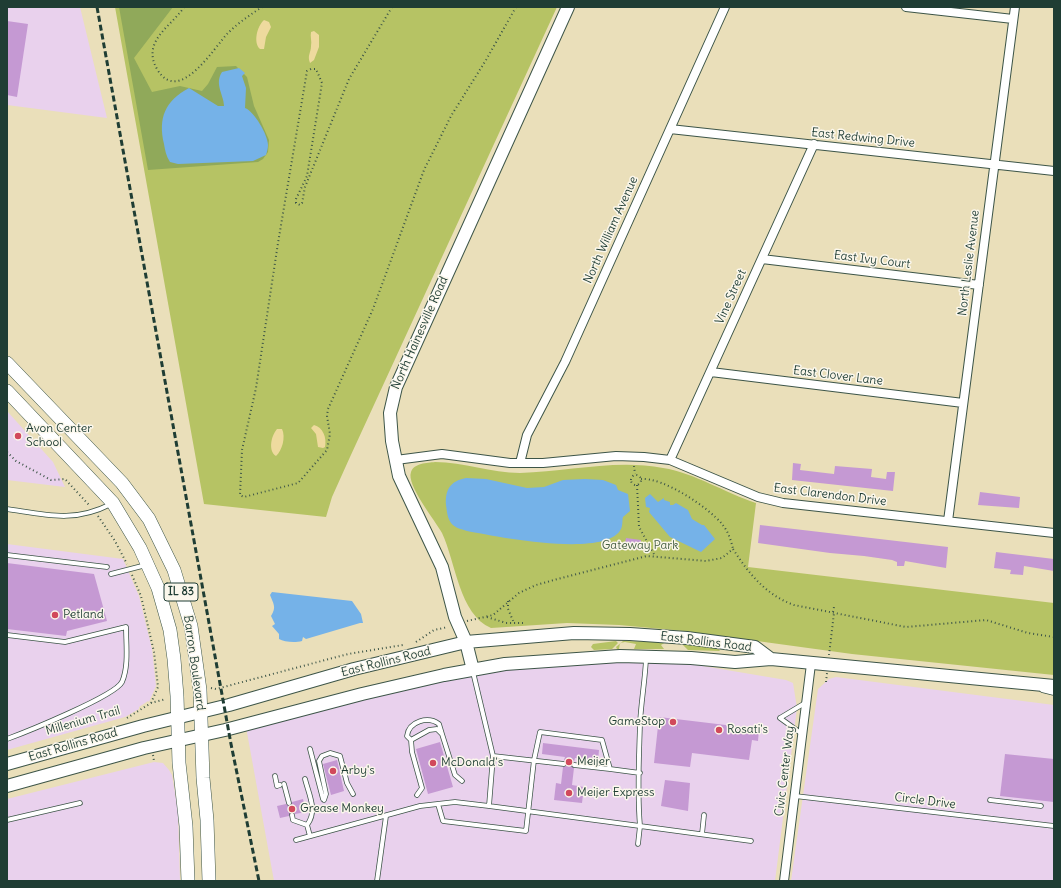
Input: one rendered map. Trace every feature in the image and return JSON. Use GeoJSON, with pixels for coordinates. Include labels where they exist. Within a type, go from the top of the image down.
{"type":"FeatureCollection","features":[{"type":"Feature","properties":{"kind":"main road","name":"North Hainesville Road"},"geometry":{"type":"LineString","coordinates":[[472,670],[466,642],[456,617],[442,567],[399,476],[392,441],[390,413],[394,390],[568,7]]}},
{"type":"Feature","properties":{"kind":"main road","name":"Barron Boulevard"},"geometry":{"type":"LineString","coordinates":[[7,363],[122,483],[139,504],[158,535],[174,570],[191,626],[201,712],[209,881]]}},
{"type":"Feature","properties":{"kind":"main road","name":"Barron Boulevard"},"geometry":{"type":"LineString","coordinates":[[7,391],[113,503],[130,530],[148,564],[158,588],[170,630],[177,691],[179,763],[186,826],[188,881]]}},
{"type":"Feature","properties":{"kind":"main road","name":"East Rollins Road"},"geometry":{"type":"LineString","coordinates":[[7,764],[354,669],[466,642],[563,634],[630,634],[687,638],[755,647],[771,659]]}},
{"type":"Feature","properties":{"kind":"main road","name":"East Rollins Road"},"geometry":{"type":"LineString","coordinates":[[7,786],[144,748],[202,735],[362,694],[505,664],[569,658],[646,656],[735,662],[771,659],[1054,686]]}},
{"type":"Feature","properties":{"kind":"street","name":"North William Avenue"},"geometry":{"type":"LineString","coordinates":[[520,463],[527,435],[565,362],[725,7]]}},
{"type":"Feature","properties":{"kind":"street"},"geometry":{"type":"LineString","coordinates":[[906,7],[1013,19]]}},
{"type":"Feature","properties":{"kind":"street","name":"North Leslie Avenue"},"geometry":{"type":"LineString","coordinates":[[948,521],[1015,7]]}},
{"type":"Feature","properties":{"kind":"street","name":"East Redwing Drive"},"geometry":{"type":"LineString","coordinates":[[670,129],[1054,171]]}},
{"type":"Feature","properties":{"kind":"street","name":"Vine Street"},"geometry":{"type":"LineString","coordinates":[[670,460],[814,144]]}},
{"type":"Feature","properties":{"kind":"street","name":"East Ivy Court"},"geometry":{"type":"LineString","coordinates":[[762,259],[979,285]]}},
{"type":"Feature","properties":{"kind":"street","name":"East Clover Lane"},"geometry":{"type":"LineString","coordinates":[[711,372],[963,403]]}},
{"type":"Feature","properties":{"kind":"street","name":"East Clarendon Drive"},"geometry":{"type":"LineString","coordinates":[[396,460],[442,454],[520,463],[616,456],[644,457],[670,460],[758,497],[777,501],[1054,533]]}},
{"type":"Feature","properties":{"kind":"street","name":"Civic Center Way"},"geometry":{"type":"LineString","coordinates":[[784,881],[811,664]]}},
{"type":"Feature","properties":{"kind":"lane"},"geometry":{"type":"LineString","coordinates":[[7,509],[64,517],[95,512],[113,503]]}},
{"type":"Feature","properties":{"kind":"lane"},"geometry":{"type":"LineString","coordinates":[[7,555],[107,567]]}},
{"type":"Feature","properties":{"kind":"lane"},"geometry":{"type":"LineString","coordinates":[[111,574],[148,564]]}},
{"type":"Feature","properties":{"kind":"lane"},"geometry":{"type":"LineString","coordinates":[[7,635],[65,642],[126,627],[126,652],[122,680],[118,688],[100,698],[7,739]]}},
{"type":"Feature","properties":{"kind":"lane"},"geometry":{"type":"LineString","coordinates":[[638,844],[640,826],[640,724],[645,684],[646,656]]}},
{"type":"Feature","properties":{"kind":"lane"},"geometry":{"type":"LineString","coordinates":[[472,670],[494,756],[489,806]]}},
{"type":"Feature","properties":{"kind":"lane"},"geometry":{"type":"LineString","coordinates":[[1017,682],[1054,693]]}},
{"type":"Feature","properties":{"kind":"lane"},"geometry":{"type":"LineString","coordinates":[[802,734],[780,718],[806,702]]}},
{"type":"Feature","properties":{"kind":"lane"},"geometry":{"type":"LineString","coordinates":[[417,795],[422,788],[410,740],[407,736],[410,727],[413,724],[425,720],[431,720],[439,724],[455,775],[462,781]]}},
{"type":"Feature","properties":{"kind":"lane"},"geometry":{"type":"LineString","coordinates":[[410,740],[430,730],[437,729],[442,734]]}},
{"type":"Feature","properties":{"kind":"lane"},"geometry":{"type":"LineString","coordinates":[[438,804],[443,821],[526,831],[534,760],[540,732],[602,740],[610,769]]}},
{"type":"Feature","properties":{"kind":"lane"},"geometry":{"type":"LineString","coordinates":[[310,749],[324,800],[326,794],[318,761],[326,754],[335,753],[340,756],[347,783],[353,794]]}},
{"type":"Feature","properties":{"kind":"lane"},"geometry":{"type":"LineString","coordinates":[[494,756],[564,764]]}},
{"type":"Feature","properties":{"kind":"lane"},"geometry":{"type":"LineString","coordinates":[[574,765],[640,773]]}},
{"type":"Feature","properties":{"kind":"lane"},"geometry":{"type":"LineString","coordinates":[[275,776],[277,786],[282,785],[288,803]]}},
{"type":"Feature","properties":{"kind":"lane"},"geometry":{"type":"LineString","coordinates":[[305,779],[313,811],[311,820],[307,825]]}},
{"type":"Feature","properties":{"kind":"lane","name":"Circle Drive"},"geometry":{"type":"LineString","coordinates":[[794,796],[1054,826]]}},
{"type":"Feature","properties":{"kind":"lane"},"geometry":{"type":"LineString","coordinates":[[990,800],[1041,806]]}},
{"type":"Feature","properties":{"kind":"lane"},"geometry":{"type":"LineString","coordinates":[[296,840],[386,816],[438,804],[454,802],[751,841]]}},
{"type":"Feature","properties":{"kind":"lane"},"geometry":{"type":"LineString","coordinates":[[7,820],[80,803]]}},
{"type":"Feature","properties":{"kind":"lane"},"geometry":{"type":"LineString","coordinates":[[292,815],[293,820],[307,825]]}},
{"type":"Feature","properties":{"kind":"lane"},"geometry":{"type":"LineString","coordinates":[[702,834],[704,815]]}},
{"type":"Feature","properties":{"kind":"lane"},"geometry":{"type":"LineString","coordinates":[[378,881],[386,816]]}},
{"type":"Feature","properties":{"kind":"lane"},"geometry":{"type":"LineString","coordinates":[[307,825],[310,836]]}},
{"type":"Feature","properties":{"kind":"path"},"geometry":{"type":"LineString","coordinates":[[184,7],[163,29],[154,46],[154,60],[157,68],[164,76],[172,80],[184,78],[199,69],[227,34],[262,7]]}},
{"type":"Feature","properties":{"kind":"path"},"geometry":{"type":"LineString","coordinates":[[392,7],[349,79],[305,187],[302,203],[300,205],[296,204],[296,199],[308,176],[322,82],[316,69],[307,71],[256,388],[242,450],[240,495],[244,497],[298,483],[327,450],[330,434],[328,410],[373,309],[424,170],[452,116],[516,7]]}},
{"type":"Feature","properties":{"kind":"path"},"geometry":{"type":"LineString","coordinates":[[7,452],[16,461],[51,480],[67,480],[83,497]]}},
{"type":"Feature","properties":{"kind":"path"},"geometry":{"type":"LineString","coordinates":[[634,465],[635,474],[632,476],[631,481],[637,485]]}},
{"type":"Feature","properties":{"kind":"path"},"geometry":{"type":"LineString","coordinates":[[635,474],[639,475],[641,479],[655,480],[662,483],[708,511],[726,528],[733,549],[751,575],[778,598],[794,605],[906,627],[986,620],[1028,634],[1054,637]]}},
{"type":"Feature","properties":{"kind":"path"},"geometry":{"type":"LineString","coordinates":[[641,479],[640,483],[637,485],[639,527],[655,556]]}},
{"type":"Feature","properties":{"kind":"path"},"geometry":{"type":"LineString","coordinates":[[107,527],[125,561]]}},
{"type":"Feature","properties":{"kind":"path"},"geometry":{"type":"LineString","coordinates":[[475,619],[493,615],[519,593],[536,585],[637,559],[655,556],[706,561],[722,558],[733,549]]}},
{"type":"Feature","properties":{"kind":"path"},"geometry":{"type":"LineString","coordinates":[[135,581],[148,620],[154,652],[158,687],[151,703]]}},
{"type":"Feature","properties":{"kind":"path"},"geometry":{"type":"LineString","coordinates":[[508,601],[508,610],[514,624]]}},
{"type":"Feature","properties":{"kind":"path"},"geometry":{"type":"LineString","coordinates":[[830,650],[834,607]]}},
{"type":"Feature","properties":{"kind":"path"},"geometry":{"type":"LineString","coordinates":[[487,617],[514,624],[523,624]]}},
{"type":"Feature","properties":{"kind":"path"},"geometry":{"type":"LineString","coordinates":[[960,617],[960,622]]}},
{"type":"Feature","properties":{"kind":"path"},"geometry":{"type":"LineString","coordinates":[[412,644],[434,630],[442,628]]}},
{"type":"Feature","properties":{"kind":"path"},"geometry":{"type":"LineString","coordinates":[[210,687],[216,689],[368,649],[406,645]]}},
{"type":"Feature","properties":{"kind":"path"},"geometry":{"type":"LineString","coordinates":[[151,703],[161,701]]}},
{"type":"Feature","properties":{"kind":"path","name":"Millenium Trail"},"geometry":{"type":"LineString","coordinates":[[126,719],[147,707],[151,703]]}},
{"type":"Feature","properties":{"kind":"path"},"geometry":{"type":"LineString","coordinates":[[147,707],[149,712]]}},
{"type":"Feature","properties":{"kind":"shaded area"},"geometry":{"type":"Polygon","coordinates":[[[7,7],[80,7],[107,118],[7,105],[7,7]]]}},
{"type":"Feature","properties":{"kind":"shaded area","name":"Avon Center School"},"geometry":{"type":"Polygon","coordinates":[[[7,411],[53,462],[65,487],[7,480],[7,411]]]}},
{"type":"Feature","properties":{"kind":"shaded area"},"geometry":{"type":"Polygon","coordinates":[[[7,544],[123,559],[139,596],[152,649],[156,686],[149,702],[148,701],[139,707],[139,709],[125,717],[7,750],[7,544]]]}},
{"type":"Feature","properties":{"kind":"shaded area"},"geometry":{"type":"Polygon","coordinates":[[[679,662],[786,680],[793,683],[797,708],[775,881],[274,881],[246,727],[383,690],[519,665],[679,662]]]}},
{"type":"Feature","properties":{"kind":"shaded area"},"geometry":{"type":"Polygon","coordinates":[[[836,677],[1054,705],[1054,881],[791,881],[818,689],[829,679],[836,677]]]}},
{"type":"Feature","properties":{"kind":"shaded area"},"geometry":{"type":"Polygon","coordinates":[[[154,762],[163,763],[172,775],[178,811],[180,881],[7,881],[7,799],[154,762]]]}},
{"type":"Feature","properties":{"kind":"green space"},"geometry":{"type":"Polygon","coordinates":[[[115,7],[557,7],[350,457],[332,497],[326,517],[204,504],[115,7]]]}},
{"type":"Feature","properties":{"kind":"green space"},"geometry":{"type":"Polygon","coordinates":[[[119,7],[173,7],[134,58],[152,92],[180,86],[202,91],[208,84],[217,67],[236,66],[247,77],[254,106],[269,140],[268,152],[263,159],[258,162],[148,170],[119,7]]]}},
{"type":"Feature","properties":{"kind":"green space","name":"Gateway Park"},"geometry":{"type":"Polygon","coordinates":[[[446,462],[509,473],[538,472],[609,465],[627,465],[663,468],[687,474],[756,503],[748,567],[1054,603],[1054,675],[852,654],[684,631],[619,625],[567,623],[491,628],[480,621],[465,600],[442,533],[417,494],[413,485],[411,472],[413,469],[421,464],[446,462]]]}},
{"type":"Feature","properties":{"kind":"green space"},"geometry":{"type":"Polygon","coordinates":[[[616,641],[618,643],[612,649],[594,650],[591,647],[593,644],[616,641]]]}},
{"type":"Feature","properties":{"kind":"green space"},"geometry":{"type":"Polygon","coordinates":[[[623,641],[666,642],[661,645],[664,649],[634,649],[636,644],[625,642],[621,643],[623,641]]]}},
{"type":"Feature","properties":{"kind":"green space"},"geometry":{"type":"Polygon","coordinates":[[[620,644],[619,649],[617,649],[616,647],[620,644]]]}},
{"type":"Feature","properties":{"kind":"green space"},"geometry":{"type":"Polygon","coordinates":[[[683,645],[717,647],[720,651],[688,650],[683,645]]]}},
{"type":"Feature","properties":{"kind":"sand"},"geometry":{"type":"Polygon","coordinates":[[[264,20],[269,22],[271,27],[266,37],[264,49],[260,49],[256,39],[259,26],[264,20]]]}},
{"type":"Feature","properties":{"kind":"sand"},"geometry":{"type":"Polygon","coordinates":[[[314,31],[319,35],[319,47],[314,60],[310,63],[311,32],[314,31]]]}},
{"type":"Feature","properties":{"kind":"sand"},"geometry":{"type":"Polygon","coordinates":[[[314,425],[320,428],[324,433],[325,447],[323,448],[318,447],[316,434],[311,428],[314,425]]]}},
{"type":"Feature","properties":{"kind":"sand"},"geometry":{"type":"Polygon","coordinates":[[[277,429],[282,429],[284,436],[282,447],[276,456],[272,451],[271,443],[273,435],[277,429]]]}},
{"type":"Feature","properties":{"kind":"water"},"geometry":{"type":"Polygon","coordinates":[[[239,68],[245,73],[242,76],[246,88],[245,108],[249,110],[256,118],[266,135],[268,145],[266,155],[253,161],[178,164],[170,162],[165,151],[162,135],[163,118],[169,105],[181,93],[189,88],[218,106],[224,106],[219,85],[220,76],[222,72],[239,68]]]}},
{"type":"Feature","properties":{"kind":"water"},"geometry":{"type":"Polygon","coordinates":[[[466,478],[486,479],[527,488],[544,487],[563,480],[603,480],[616,485],[618,490],[628,494],[630,511],[623,517],[621,529],[611,538],[594,543],[548,543],[467,531],[456,527],[451,523],[446,505],[446,495],[452,484],[466,478]]]}},
{"type":"Feature","properties":{"kind":"water"},"geometry":{"type":"Polygon","coordinates":[[[650,494],[658,502],[664,498],[664,500],[670,502],[670,505],[676,503],[688,510],[692,519],[704,525],[715,539],[701,552],[670,537],[649,512],[650,508],[646,507],[645,498],[650,494]]]}},
{"type":"Feature","properties":{"kind":"water"},"geometry":{"type":"Polygon","coordinates":[[[272,592],[352,601],[361,614],[363,623],[306,639],[303,637],[302,641],[299,642],[281,640],[279,639],[279,634],[272,626],[275,624],[271,616],[274,608],[270,595],[272,592]]]}},
{"type":"Feature","properties":{"kind":"building"},"geometry":{"type":"Polygon","coordinates":[[[7,21],[28,24],[17,97],[7,95],[7,21]]]}},
{"type":"Feature","properties":{"kind":"building"},"geometry":{"type":"Polygon","coordinates":[[[793,463],[801,464],[800,470],[834,474],[835,466],[872,469],[871,477],[886,479],[887,472],[895,472],[893,491],[792,480],[793,463]]]}},
{"type":"Feature","properties":{"kind":"building"},"geometry":{"type":"Polygon","coordinates":[[[980,492],[1020,497],[1019,508],[978,505],[980,492]]]}},
{"type":"Feature","properties":{"kind":"building"},"geometry":{"type":"Polygon","coordinates":[[[760,525],[948,547],[946,568],[905,561],[904,566],[897,566],[897,562],[892,560],[758,543],[760,525]]]}},
{"type":"Feature","properties":{"kind":"building"},"geometry":{"type":"Polygon","coordinates":[[[626,538],[641,540],[640,550],[624,548],[626,538]]]}},
{"type":"Feature","properties":{"kind":"building"},"geometry":{"type":"Polygon","coordinates":[[[996,552],[1054,559],[1054,571],[1024,566],[1023,575],[1010,574],[1011,570],[994,568],[996,552]]]}},
{"type":"Feature","properties":{"kind":"building"},"geometry":{"type":"Polygon","coordinates":[[[7,563],[94,574],[107,621],[67,631],[66,636],[7,629],[7,563]]]}},
{"type":"Feature","properties":{"kind":"building"},"geometry":{"type":"Polygon","coordinates":[[[659,717],[759,729],[758,741],[752,740],[749,760],[692,753],[690,767],[654,763],[659,717]]]}},
{"type":"Feature","properties":{"kind":"building","name":"McDonald's"},"geometry":{"type":"Polygon","coordinates":[[[440,742],[453,787],[428,794],[416,749],[440,742]]]}},
{"type":"Feature","properties":{"kind":"building","name":"Meijer"},"geometry":{"type":"Polygon","coordinates":[[[543,743],[599,750],[598,761],[575,758],[574,762],[571,764],[574,768],[572,785],[584,787],[582,803],[554,800],[556,783],[561,784],[563,767],[567,766],[567,763],[564,760],[565,757],[542,754],[543,743]]]}},
{"type":"Feature","properties":{"kind":"building"},"geometry":{"type":"Polygon","coordinates":[[[1005,754],[1054,759],[1054,802],[1000,796],[1005,754]]]}},
{"type":"Feature","properties":{"kind":"building","name":"Arby's"},"geometry":{"type":"Polygon","coordinates":[[[337,760],[344,791],[331,795],[323,764],[337,760]]]}},
{"type":"Feature","properties":{"kind":"building"},"geometry":{"type":"Polygon","coordinates":[[[665,780],[690,783],[688,811],[661,806],[665,780]]]}},
{"type":"Feature","properties":{"kind":"building","name":"Grease Monkey"},"geometry":{"type":"Polygon","coordinates":[[[303,799],[306,812],[295,814],[291,812],[289,816],[280,818],[277,806],[286,804],[290,806],[292,802],[303,799]]]}},
{"type":"Feature","properties":{"kind":"railway"},"geometry":{"type":"LineString","coordinates":[[97,7],[231,744],[259,881]]}},
{"type":"Feature","properties":{"kind":"place","name":"Avon Center School"},"geometry":{"type":"Point","coordinates":[18,436]}},
{"type":"Feature","properties":{"kind":"place","name":"Petland"},"geometry":{"type":"Point","coordinates":[55,615]}},
{"type":"Feature","properties":{"kind":"place","name":"GameStop"},"geometry":{"type":"Point","coordinates":[673,722]}},
{"type":"Feature","properties":{"kind":"place","name":"Rosati's"},"geometry":{"type":"Point","coordinates":[719,730]}},
{"type":"Feature","properties":{"kind":"place","name":"Meijer"},"geometry":{"type":"Point","coordinates":[569,762]}},
{"type":"Feature","properties":{"kind":"place","name":"McDonald's"},"geometry":{"type":"Point","coordinates":[433,763]}},
{"type":"Feature","properties":{"kind":"place","name":"Arby's"},"geometry":{"type":"Point","coordinates":[333,771]}},
{"type":"Feature","properties":{"kind":"place","name":"Meijer Express"},"geometry":{"type":"Point","coordinates":[569,793]}},
{"type":"Feature","properties":{"kind":"place","name":"Grease Monkey"},"geometry":{"type":"Point","coordinates":[292,809]}}]}
